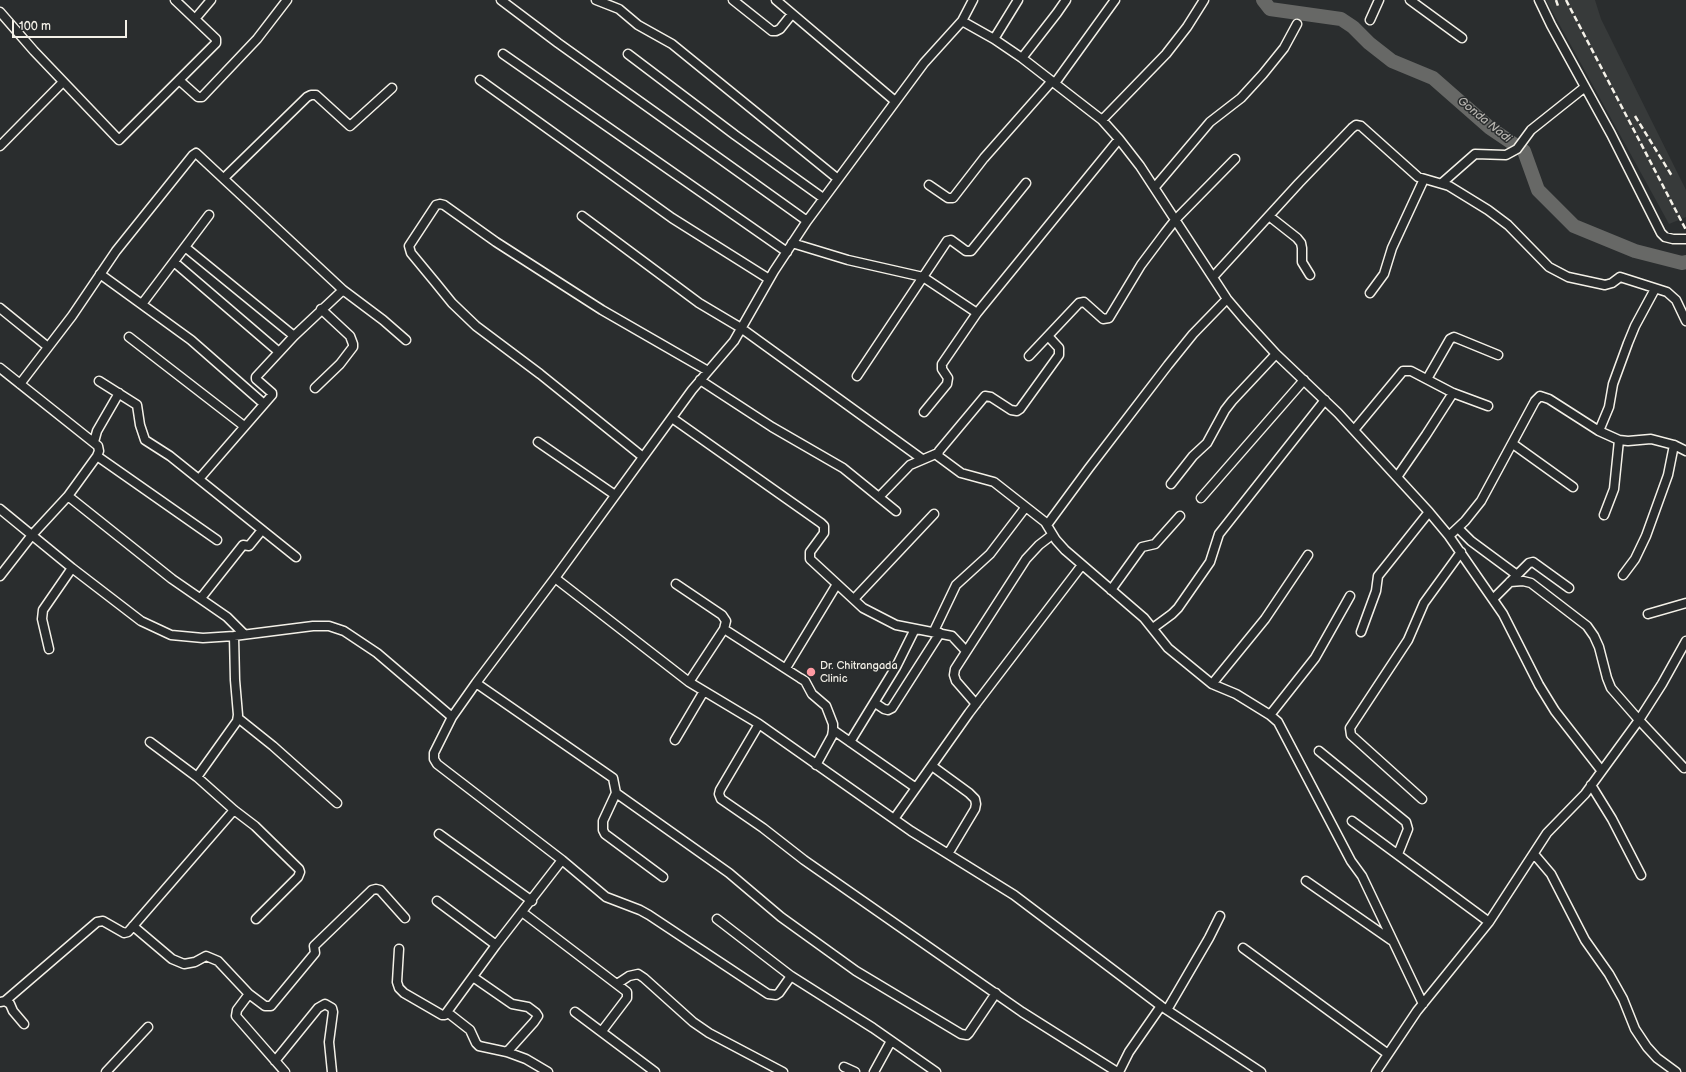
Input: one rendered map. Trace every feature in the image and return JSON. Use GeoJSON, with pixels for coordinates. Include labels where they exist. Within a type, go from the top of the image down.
{"type":"FeatureCollection","features":[{"type":"Feature","properties":{"kind":"street"},"geometry":{"type":"LineString","coordinates":[[0,12],[63,82],[119,140],[217,41],[175,0]]}},
{"type":"Feature","properties":{"kind":"street"},"geometry":{"type":"LineString","coordinates":[[195,20],[211,0]]}},
{"type":"Feature","properties":{"kind":"street"},"geometry":{"type":"LineString","coordinates":[[179,80],[198,97],[202,97],[257,39],[287,0]]}},
{"type":"Feature","properties":{"kind":"street"},"geometry":{"type":"LineString","coordinates":[[501,0],[564,48],[807,222]]}},
{"type":"Feature","properties":{"kind":"street"},"geometry":{"type":"LineString","coordinates":[[596,0],[619,9],[638,25],[672,44],[838,179]]}},
{"type":"Feature","properties":{"kind":"street"},"geometry":{"type":"LineString","coordinates":[[734,0],[772,31],[780,29],[792,14]]}},
{"type":"Feature","properties":{"kind":"street"},"geometry":{"type":"LineString","coordinates":[[776,0],[895,102]]}},
{"type":"Feature","properties":{"kind":"street"},"geometry":{"type":"LineString","coordinates":[[791,976],[779,993],[776,995],[768,994],[649,915],[606,897],[562,860],[437,764],[434,759],[434,753],[452,717],[476,683],[700,380],[734,341],[792,243],[823,198],[924,63],[962,21],[973,0]]}},
{"type":"Feature","properties":{"kind":"street"},"geometry":{"type":"LineString","coordinates":[[994,39],[1018,0]]}},
{"type":"Feature","properties":{"kind":"street"},"geometry":{"type":"LineString","coordinates":[[1022,58],[1066,0]]}},
{"type":"Feature","properties":{"kind":"street"},"geometry":{"type":"LineString","coordinates":[[929,185],[948,198],[953,198],[1053,82],[1115,0]]}},
{"type":"Feature","properties":{"kind":"street"},"geometry":{"type":"LineString","coordinates":[[1102,120],[1171,47],[1187,27],[1204,0]]}},
{"type":"Feature","properties":{"kind":"street"},"geometry":{"type":"LineString","coordinates":[[1370,20],[1379,0]]}},
{"type":"Feature","properties":{"kind":"street"},"geometry":{"type":"LineString","coordinates":[[1539,0],[1551,25],[1611,134],[1661,233],[1665,237],[1673,239],[1686,239]]}},
{"type":"Feature","properties":{"kind":"street"},"geometry":{"type":"LineString","coordinates":[[1414,1],[1462,38]]}},
{"type":"Feature","properties":{"kind":"street"},"geometry":{"type":"LineString","coordinates":[[962,21],[994,39],[1022,58],[1102,120],[1119,139],[1176,219],[1227,298],[1276,354],[1325,400],[1354,430],[1449,536],[1503,614],[1539,685],[1555,711],[1601,770]]}},
{"type":"Feature","properties":{"kind":"street"},"geometry":{"type":"LineString","coordinates":[[1154,187],[1210,122],[1241,98],[1263,74],[1284,48],[1297,24]]}},
{"type":"Feature","properties":{"kind":"street"},"geometry":{"type":"LineString","coordinates":[[503,54],[787,252]]}},
{"type":"Feature","properties":{"kind":"street"},"geometry":{"type":"LineString","coordinates":[[628,54],[735,136],[823,198]]}},
{"type":"Feature","properties":{"kind":"street"},"geometry":{"type":"LineString","coordinates":[[480,80],[672,218],[770,279]]}},
{"type":"Feature","properties":{"kind":"street"},"geometry":{"type":"LineString","coordinates":[[0,146],[63,82]]}},
{"type":"Feature","properties":{"kind":"street"},"geometry":{"type":"LineString","coordinates":[[1442,183],[1475,154],[1506,155],[1520,146],[1531,130],[1585,87]]}},
{"type":"Feature","properties":{"kind":"street"},"geometry":{"type":"LineString","coordinates":[[224,178],[311,95],[316,96],[350,126],[392,88]]}},
{"type":"Feature","properties":{"kind":"street"},"geometry":{"type":"LineString","coordinates":[[1213,277],[1304,178],[1356,125],[1365,128],[1411,171],[1424,179],[1442,183],[1488,210],[1508,226],[1549,267],[1568,277],[1605,285],[1612,283],[1620,277],[1625,278],[1672,295],[1686,321]]}},
{"type":"Feature","properties":{"kind":"street"},"geometry":{"type":"LineString","coordinates":[[924,412],[947,384],[948,378],[942,369],[942,364],[976,313],[1119,139]]}},
{"type":"Feature","properties":{"kind":"street"},"geometry":{"type":"LineString","coordinates":[[20,384],[116,251],[193,155],[198,154],[293,245],[343,290],[383,320],[406,340]]}},
{"type":"Feature","properties":{"kind":"street"},"geometry":{"type":"LineString","coordinates":[[1029,356],[1082,302],[1104,319],[1107,319],[1141,265],[1176,219],[1235,159]]}},
{"type":"Feature","properties":{"kind":"street"},"geometry":{"type":"LineString","coordinates":[[1370,293],[1384,274],[1392,248],[1424,179]]}},
{"type":"Feature","properties":{"kind":"street"},"geometry":{"type":"LineString","coordinates":[[857,376],[949,240],[953,241],[966,251],[971,251],[1026,183]]}},
{"type":"Feature","properties":{"kind":"street"},"geometry":{"type":"LineString","coordinates":[[643,457],[540,374],[476,326],[452,303],[411,253],[409,246],[436,205],[444,205],[496,242],[602,310],[708,371]]}},
{"type":"Feature","properties":{"kind":"street"},"geometry":{"type":"LineString","coordinates":[[142,304],[209,215]]}},
{"type":"Feature","properties":{"kind":"street"},"geometry":{"type":"LineString","coordinates":[[582,216],[699,303],[741,328],[922,459]]}},
{"type":"Feature","properties":{"kind":"street"},"geometry":{"type":"LineString","coordinates":[[1269,216],[1297,238],[1302,248],[1302,262],[1310,275]]}},
{"type":"Feature","properties":{"kind":"street"},"geometry":{"type":"LineString","coordinates":[[792,243],[848,260],[923,277],[976,313]]}},
{"type":"Feature","properties":{"kind":"street"},"geometry":{"type":"LineString","coordinates":[[185,247],[294,336]]}},
{"type":"Feature","properties":{"kind":"street"},"geometry":{"type":"LineString","coordinates":[[174,262],[279,352]]}},
{"type":"Feature","properties":{"kind":"street"},"geometry":{"type":"LineString","coordinates":[[100,274],[191,340],[264,404]]}},
{"type":"Feature","properties":{"kind":"street"},"geometry":{"type":"LineString","coordinates":[[1599,431],[1609,407],[1613,384],[1628,343],[1635,326],[1655,289]]}},
{"type":"Feature","properties":{"kind":"street"},"geometry":{"type":"LineString","coordinates":[[199,479],[272,393],[255,377],[321,309],[343,290]]}},
{"type":"Feature","properties":{"kind":"street"},"geometry":{"type":"LineString","coordinates":[[1048,525],[1168,364],[1193,334],[1227,298]]}},
{"type":"Feature","properties":{"kind":"street"},"geometry":{"type":"LineString","coordinates":[[0,308],[48,347]]}},
{"type":"Feature","properties":{"kind":"street"},"geometry":{"type":"LineString","coordinates":[[315,388],[340,364],[353,347],[350,336],[321,309]]}},
{"type":"Feature","properties":{"kind":"street"},"geometry":{"type":"LineString","coordinates":[[879,497],[910,465],[938,453],[985,396],[991,397],[1012,410],[1017,411],[1020,409],[1058,355],[1058,348],[1048,336]]}},
{"type":"Feature","properties":{"kind":"street"},"geometry":{"type":"LineString","coordinates":[[129,337],[244,426]]}},
{"type":"Feature","properties":{"kind":"street"},"geometry":{"type":"LineString","coordinates":[[1427,379],[1450,339],[1454,337],[1498,355]]}},
{"type":"Feature","properties":{"kind":"street"},"geometry":{"type":"LineString","coordinates":[[1171,484],[1193,456],[1207,444],[1225,410],[1232,401],[1276,354]]}},
{"type":"Feature","properties":{"kind":"street"},"geometry":{"type":"LineString","coordinates":[[0,368],[94,442],[99,451],[68,496],[32,535],[0,576]]}},
{"type":"Feature","properties":{"kind":"street"},"geometry":{"type":"LineString","coordinates":[[1354,430],[1402,370],[1411,371],[1453,393],[1488,406]]}},
{"type":"Feature","properties":{"kind":"street"},"geometry":{"type":"LineString","coordinates":[[700,380],[772,426],[843,468],[896,511]]}},
{"type":"Feature","properties":{"kind":"street"},"geometry":{"type":"LineString","coordinates":[[1201,498],[1304,380]]}},
{"type":"Feature","properties":{"kind":"street"},"geometry":{"type":"LineString","coordinates":[[99,381],[138,405],[140,425],[145,440],[170,456],[296,557]]}},
{"type":"Feature","properties":{"kind":"street"},"geometry":{"type":"LineString","coordinates":[[94,442],[97,431],[119,393]]}},
{"type":"Feature","properties":{"kind":"street"},"geometry":{"type":"LineString","coordinates":[[1397,477],[1426,436],[1453,393]]}},
{"type":"Feature","properties":{"kind":"street"},"geometry":{"type":"LineString","coordinates":[[1449,536],[1458,528],[1481,501],[1537,398],[1540,396],[1548,399],[1599,431],[1619,440],[1628,441],[1651,439],[1674,445],[1686,451]]}},
{"type":"Feature","properties":{"kind":"street"},"geometry":{"type":"LineString","coordinates":[[1153,628],[1178,608],[1210,562],[1219,534],[1325,400]]}},
{"type":"Feature","properties":{"kind":"street"},"geometry":{"type":"LineString","coordinates":[[672,418],[821,523],[824,526],[824,533],[810,552],[809,557],[863,608],[896,625],[952,636],[966,651]]}},
{"type":"Feature","properties":{"kind":"street"},"geometry":{"type":"LineString","coordinates":[[1604,515],[1614,489],[1619,440]]}},
{"type":"Feature","properties":{"kind":"street"},"geometry":{"type":"LineString","coordinates":[[538,442],[615,495]]}},
{"type":"Feature","properties":{"kind":"street"},"geometry":{"type":"LineString","coordinates":[[1513,444],[1573,487]]}},
{"type":"Feature","properties":{"kind":"street"},"geometry":{"type":"LineString","coordinates":[[1623,575],[1635,559],[1644,541],[1668,475],[1674,445]]}},
{"type":"Feature","properties":{"kind":"street"},"geometry":{"type":"LineString","coordinates":[[938,453],[940,458],[961,473],[994,482],[1024,508],[1048,525],[1052,535],[1065,550],[1144,618],[1168,648],[1212,684],[1236,694],[1270,715],[1282,728],[1351,861],[1362,876],[1422,1004]]}},
{"type":"Feature","properties":{"kind":"street"},"geometry":{"type":"LineString","coordinates":[[97,456],[217,540]]}},
{"type":"Feature","properties":{"kind":"street"},"geometry":{"type":"LineString","coordinates":[[68,496],[172,579],[227,617],[244,634]]}},
{"type":"Feature","properties":{"kind":"street"},"geometry":{"type":"LineString","coordinates":[[875,703],[884,709],[888,710],[892,708],[937,632],[956,585],[990,554],[1024,508]]}},
{"type":"Feature","properties":{"kind":"street"},"geometry":{"type":"LineString","coordinates":[[0,509],[72,568],[141,621],[171,635],[203,638],[234,636],[313,626],[329,626],[344,631],[355,637],[377,653],[452,717]]}},
{"type":"Feature","properties":{"kind":"street"},"geometry":{"type":"LineString","coordinates":[[1361,632],[1376,591],[1378,576],[1429,512]]}},
{"type":"Feature","properties":{"kind":"street"},"geometry":{"type":"LineString","coordinates":[[854,599],[934,514]]}},
{"type":"Feature","properties":{"kind":"street"},"geometry":{"type":"LineString","coordinates":[[1111,590],[1142,547],[1155,544],[1180,516]]}},
{"type":"Feature","properties":{"kind":"street"},"geometry":{"type":"LineString","coordinates":[[1458,528],[1471,541],[1517,576]]}},
{"type":"Feature","properties":{"kind":"street"},"geometry":{"type":"LineString","coordinates":[[201,598],[243,545],[249,546],[262,530]]}},
{"type":"Feature","properties":{"kind":"street"},"geometry":{"type":"LineString","coordinates":[[976,704],[956,681],[954,675],[955,669],[1026,559],[1038,545],[1052,535]]}},
{"type":"Feature","properties":{"kind":"street"},"geometry":{"type":"LineString","coordinates":[[1422,799],[1351,735],[1350,728],[1408,640],[1424,603],[1461,552]]}},
{"type":"Feature","properties":{"kind":"street"},"geometry":{"type":"LineString","coordinates":[[1212,684],[1265,619],[1308,555]]}},
{"type":"Feature","properties":{"kind":"street"},"geometry":{"type":"LineString","coordinates":[[1493,599],[1529,563],[1533,562],[1569,588]]}},
{"type":"Feature","properties":{"kind":"street"},"geometry":{"type":"LineString","coordinates":[[894,819],[976,704],[1082,565]]}},
{"type":"Feature","properties":{"kind":"street"},"geometry":{"type":"LineString","coordinates":[[49,649],[42,619],[42,610],[72,568]]}},
{"type":"Feature","properties":{"kind":"street"},"geometry":{"type":"LineString","coordinates":[[555,578],[689,682],[758,724],[894,819],[1014,895],[1164,1008],[1261,1072]]}},
{"type":"Feature","properties":{"kind":"street"},"geometry":{"type":"LineString","coordinates":[[1510,582],[1523,581],[1531,583],[1587,626],[1599,647],[1611,688],[1684,768]]}},
{"type":"Feature","properties":{"kind":"street"},"geometry":{"type":"LineString","coordinates":[[676,584],[726,618],[724,629],[689,682]]}},
{"type":"Feature","properties":{"kind":"street"},"geometry":{"type":"LineString","coordinates":[[786,668],[837,584]]}},
{"type":"Feature","properties":{"kind":"street"},"geometry":{"type":"LineString","coordinates":[[1270,715],[1315,658],[1350,596]]}},
{"type":"Feature","properties":{"kind":"street"},"geometry":{"type":"LineString","coordinates":[[1648,614],[1686,603]]}},
{"type":"Feature","properties":{"kind":"street"},"geometry":{"type":"LineString","coordinates":[[724,629],[805,681],[812,694],[826,706],[833,724],[832,736],[816,765]]}},
{"type":"Feature","properties":{"kind":"street"},"geometry":{"type":"LineString","coordinates":[[850,742],[896,667],[915,629]]}},
{"type":"Feature","properties":{"kind":"street"},"geometry":{"type":"LineString","coordinates":[[197,778],[236,724],[238,718],[234,636]]}},
{"type":"Feature","properties":{"kind":"street"},"geometry":{"type":"LineString","coordinates":[[1376,1072],[1422,1004],[1489,922],[1547,833],[1577,803],[1639,720],[1662,684],[1686,641]]}},
{"type":"Feature","properties":{"kind":"street"},"geometry":{"type":"LineString","coordinates":[[476,683],[613,778],[616,793],[603,821],[603,830],[605,834],[663,877]]}},
{"type":"Feature","properties":{"kind":"street"},"geometry":{"type":"LineString","coordinates":[[675,740],[704,691]]}},
{"type":"Feature","properties":{"kind":"street"},"geometry":{"type":"LineString","coordinates":[[238,718],[273,746],[337,803]]}},
{"type":"Feature","properties":{"kind":"street"},"geometry":{"type":"LineString","coordinates":[[758,724],[718,794],[721,799],[763,828],[804,860],[996,993],[1068,1042],[1118,1072],[1129,1052],[1164,1008],[1210,938],[1220,916]]}},
{"type":"Feature","properties":{"kind":"street"},"geometry":{"type":"LineString","coordinates":[[833,730],[916,788]]}},
{"type":"Feature","properties":{"kind":"street"},"geometry":{"type":"LineString","coordinates":[[150,742],[197,778],[255,826],[284,853],[300,872],[298,877],[256,919]]}},
{"type":"Feature","properties":{"kind":"street"},"geometry":{"type":"LineString","coordinates":[[1319,751],[1406,822],[1408,829],[1398,854]]}},
{"type":"Feature","properties":{"kind":"street"},"geometry":{"type":"LineString","coordinates":[[932,766],[969,793],[975,799],[976,804],[975,809],[948,854]]}},
{"type":"Feature","properties":{"kind":"street"},"geometry":{"type":"LineString","coordinates":[[1591,785],[1612,819],[1641,875]]}},
{"type":"Feature","properties":{"kind":"street"},"geometry":{"type":"LineString","coordinates":[[616,793],[729,873],[781,917],[856,972],[961,1034],[967,1035],[970,1033],[996,993]]}},
{"type":"Feature","properties":{"kind":"street"},"geometry":{"type":"LineString","coordinates":[[3,1002],[97,922],[103,921],[126,933],[234,810]]}},
{"type":"Feature","properties":{"kind":"street"},"geometry":{"type":"LineString","coordinates":[[1352,821],[1489,922]]}},
{"type":"Feature","properties":{"kind":"street"},"geometry":{"type":"LineString","coordinates":[[438,834],[532,901]]}},
{"type":"Feature","properties":{"kind":"street"},"geometry":{"type":"LineString","coordinates":[[1534,854],[1551,874],[1586,940],[1609,974],[1639,1035],[1647,1047],[1676,1072]]}},
{"type":"Feature","properties":{"kind":"street"},"geometry":{"type":"LineString","coordinates":[[399,949],[397,982],[401,990],[442,1015],[445,1015],[496,945],[532,901],[562,860]]}},
{"type":"Feature","properties":{"kind":"street"},"geometry":{"type":"LineString","coordinates":[[1306,881],[1391,940]]}},
{"type":"Feature","properties":{"kind":"street"},"geometry":{"type":"LineString","coordinates":[[133,926],[172,959],[184,964],[195,962],[206,956],[218,961],[249,994],[265,1006],[271,1006],[315,953],[314,946],[372,890],[380,890],[405,918]]}},
{"type":"Feature","properties":{"kind":"street"},"geometry":{"type":"LineString","coordinates":[[437,901],[496,945]]}},
{"type":"Feature","properties":{"kind":"street"},"geometry":{"type":"LineString","coordinates":[[522,912],[617,984],[626,989],[628,995],[602,1031]]}},
{"type":"Feature","properties":{"kind":"street"},"geometry":{"type":"LineString","coordinates":[[717,919],[791,976],[936,1072]]}},
{"type":"Feature","properties":{"kind":"street"},"geometry":{"type":"LineString","coordinates":[[1243,948],[1388,1054]]}},
{"type":"Feature","properties":{"kind":"street"},"geometry":{"type":"LineString","coordinates":[[617,984],[629,976],[638,974],[693,1022],[709,1033],[783,1072]]}},
{"type":"Feature","properties":{"kind":"street"},"geometry":{"type":"LineString","coordinates":[[473,977],[512,1004],[528,1007],[538,1016],[507,1052]]}},
{"type":"Feature","properties":{"kind":"street"},"geometry":{"type":"LineString","coordinates":[[249,994],[237,1010],[236,1016],[285,1072]]}},
{"type":"Feature","properties":{"kind":"street"},"geometry":{"type":"LineString","coordinates":[[3,1002],[10,1004],[13,1011],[24,1024]]}},
{"type":"Feature","properties":{"kind":"street"},"geometry":{"type":"LineString","coordinates":[[275,1061],[318,1008],[325,1004],[332,1008],[333,1012],[329,1042],[332,1072]]}},
{"type":"Feature","properties":{"kind":"street"},"geometry":{"type":"LineString","coordinates":[[447,1012],[470,1030],[477,1044],[526,1059],[548,1072]]}},
{"type":"Feature","properties":{"kind":"street"},"geometry":{"type":"LineString","coordinates":[[575,1012],[655,1072]]}},
{"type":"Feature","properties":{"kind":"street"},"geometry":{"type":"LineString","coordinates":[[106,1072],[148,1027]]}},
{"type":"Feature","properties":{"kind":"street"},"geometry":{"type":"LineString","coordinates":[[874,1072],[891,1041]]}},
{"type":"Feature","properties":{"kind":"street"},"geometry":{"type":"LineString","coordinates":[[844,1067],[855,1072]]}},
{"type":"Feature","properties":{"kind":"shaded area"},"geometry":{"type":"Polygon","coordinates":[[[1546,0],[1595,0],[1601,19],[1686,190],[1686,217],[1669,224],[1546,0]]]}},
{"type":"Feature","properties":{"kind":"waterway","name":"Gonda Nadi"},"geometry":{"type":"LineString","coordinates":[[1263,0],[1270,9],[1341,19],[1353,27],[1369,43],[1392,61],[1433,78],[1490,128],[1524,151],[1538,190],[1574,226],[1635,251],[1682,263],[1686,262]]}},
{"type":"Feature","properties":{"kind":"railway"},"geometry":{"type":"LineString","coordinates":[[1556,0],[1558,6]]}},
{"type":"Feature","properties":{"kind":"railway"},"geometry":{"type":"LineString","coordinates":[[1566,0],[1686,230]]}},
{"type":"Feature","properties":{"kind":"railway"},"geometry":{"type":"LineString","coordinates":[[1635,116],[1672,176]]}},
{"type":"Feature","properties":{"kind":"place","name":"Dr. Chitrangada Clinic"},"geometry":{"type":"Point","coordinates":[811,672]}}]}
